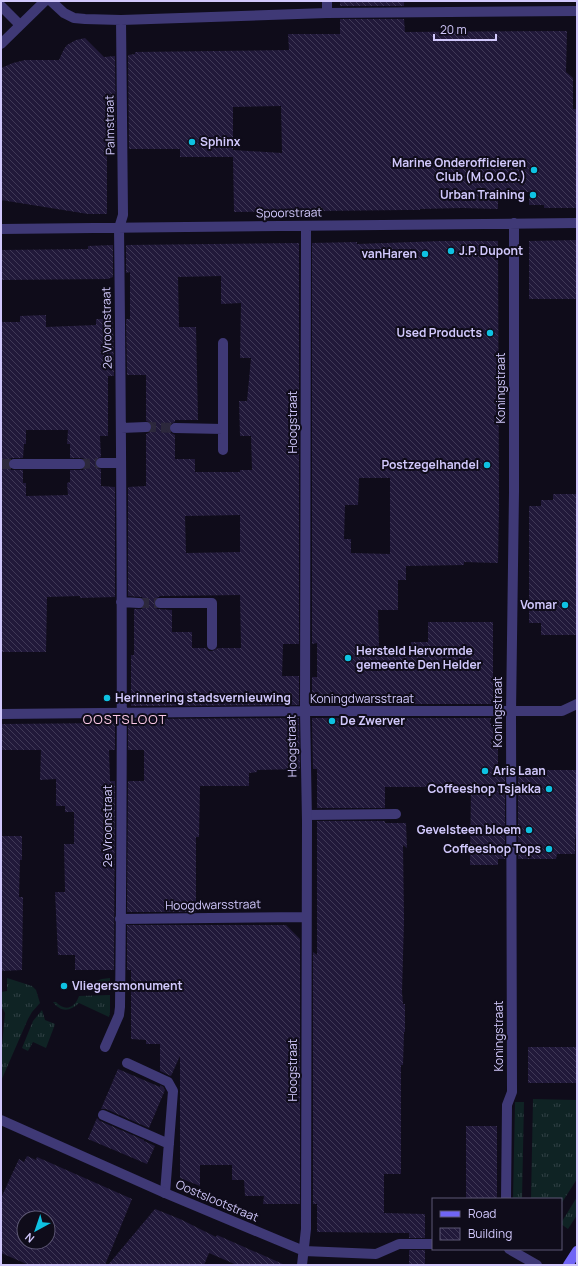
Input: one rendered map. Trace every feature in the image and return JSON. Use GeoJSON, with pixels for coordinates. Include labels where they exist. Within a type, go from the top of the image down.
{"type":"FeatureCollection","features":[{"type":"Feature","properties":{"kind":"main road"},"geometry":{"type":"LineString","coordinates":[[568,1265],[577,1251]]}},
{"type":"Feature","properties":{"kind":"street"},"geometry":{"type":"LineString","coordinates":[[1,44],[46,1]]}},
{"type":"Feature","properties":{"kind":"street"},"geometry":{"type":"LineString","coordinates":[[51,1],[64,13],[74,18],[121,20],[327,13],[577,11]]}},
{"type":"Feature","properties":{"kind":"street"},"geometry":{"type":"LineString","coordinates":[[327,1],[327,13]]}},
{"type":"Feature","properties":{"kind":"street"},"geometry":{"type":"LineString","coordinates":[[474,1],[474,12]]}},
{"type":"Feature","properties":{"kind":"street"},"geometry":{"type":"LineString","coordinates":[[1,6],[20,25]]}},
{"type":"Feature","properties":{"kind":"street","name":"Palmstraat"},"geometry":{"type":"LineString","coordinates":[[119,228],[124,215],[121,20]]}},
{"type":"Feature","properties":{"kind":"street","name":"Spoorstraat"},"geometry":{"type":"LineString","coordinates":[[1,229],[514,223],[577,224]]}},
{"type":"Feature","properties":{"kind":"street","name":"Koningstraat"},"geometry":{"type":"LineString","coordinates":[[506,1198],[507,1105],[512,1092],[511,712],[514,484],[514,223]]}},
{"type":"Feature","properties":{"kind":"street","name":"Hoogstraat"},"geometry":{"type":"LineString","coordinates":[[302,1265],[306,1229],[306,226]]}},
{"type":"Feature","properties":{"kind":"street","name":"2e Vroonstraat"},"geometry":{"type":"LineString","coordinates":[[105,1047],[119,1015],[122,713],[119,228]]}},
{"type":"Feature","properties":{"kind":"street"},"geometry":{"type":"LineString","coordinates":[[223,343],[223,450]]}},
{"type":"Feature","properties":{"kind":"street"},"geometry":{"type":"LineString","coordinates":[[121,428],[146,427]]}},
{"type":"Feature","properties":{"kind":"street"},"geometry":{"type":"LineString","coordinates":[[175,428],[223,429]]}},
{"type":"Feature","properties":{"kind":"street"},"geometry":{"type":"LineString","coordinates":[[101,463],[121,463]]}},
{"type":"Feature","properties":{"kind":"street"},"geometry":{"type":"LineString","coordinates":[[14,464],[80,464]]}},
{"type":"Feature","properties":{"kind":"street"},"geometry":{"type":"LineString","coordinates":[[121,602],[139,603]]}},
{"type":"Feature","properties":{"kind":"street"},"geometry":{"type":"LineString","coordinates":[[160,603],[212,603],[212,645]]}},
{"type":"Feature","properties":{"kind":"street","name":"Koningdwarsstraat"},"geometry":{"type":"LineString","coordinates":[[1,714],[511,712],[562,711],[577,704]]}},
{"type":"Feature","properties":{"kind":"street"},"geometry":{"type":"LineString","coordinates":[[307,818],[396,814]]}},
{"type":"Feature","properties":{"kind":"street","name":"Hoogdwarsstraat"},"geometry":{"type":"LineString","coordinates":[[120,919],[306,917]]}},
{"type":"Feature","properties":{"kind":"street"},"geometry":{"type":"LineString","coordinates":[[127,1063],[168,1082],[173,1091],[165,1193]]}},
{"type":"Feature","properties":{"kind":"street"},"geometry":{"type":"LineString","coordinates":[[103,1115],[170,1144]]}},
{"type":"Feature","properties":{"kind":"street","name":"Oostslootstraat"},"geometry":{"type":"LineString","coordinates":[[1,1121],[165,1193],[304,1251],[376,1254],[399,1244],[432,1244]]}},
{"type":"Feature","properties":{"kind":"street"},"geometry":{"type":"LineString","coordinates":[[511,1250],[537,1265]]}},
{"type":"Feature","properties":{"kind":"green space"},"geometry":{"type":"Polygon","coordinates":[[[7,978],[32,986],[36,990],[40,1003],[28,1019],[1,1081],[1,1047],[5,1013],[1,1008],[1,992],[7,991],[7,978]]]}},
{"type":"Feature","properties":{"kind":"green space"},"geometry":{"type":"Polygon","coordinates":[[[110,978],[110,990],[79,987],[79,982],[90,983],[110,978]]]}},
{"type":"Feature","properties":{"kind":"green space"},"geometry":{"type":"Polygon","coordinates":[[[110,995],[109,1017],[79,1003],[73,1008],[66,1010],[59,1008],[53,1002],[56,1002],[66,1008],[72,1006],[79,996],[110,995]]]}},
{"type":"Feature","properties":{"kind":"green space"},"geometry":{"type":"Polygon","coordinates":[[[42,1010],[45,1020],[55,1024],[54,1027],[46,1048],[33,1042],[28,1051],[22,1048],[33,1021],[42,1010]]]}},
{"type":"Feature","properties":{"kind":"green space"},"geometry":{"type":"Polygon","coordinates":[[[533,1099],[577,1100],[577,1179],[562,1202],[562,1198],[531,1198],[533,1099]]]}},
{"type":"Feature","properties":{"kind":"green space"},"geometry":{"type":"Polygon","coordinates":[[[515,1102],[524,1102],[522,1198],[513,1198],[515,1102]]]}},
{"type":"Feature","properties":{"kind":"green space"},"geometry":{"type":"Polygon","coordinates":[[[577,1197],[577,1215],[568,1229],[562,1225],[562,1221],[577,1197]]]}},
{"type":"Feature","properties":{"kind":"building"},"geometry":{"type":"Polygon","coordinates":[[[340,1],[404,1],[404,6],[340,6],[340,1]]]}},
{"type":"Feature","properties":{"kind":"building"},"geometry":{"type":"Polygon","coordinates":[[[340,19],[404,19],[405,32],[567,31],[566,72],[573,78],[573,109],[577,109],[577,208],[544,208],[544,205],[529,205],[529,192],[498,192],[498,209],[462,208],[420,210],[234,212],[233,157],[180,157],[180,149],[129,149],[128,55],[135,54],[135,52],[289,50],[288,34],[340,34],[340,19]],[[281,106],[233,107],[233,150],[282,153],[281,106]]]}},
{"type":"Feature","properties":{"kind":"building"},"geometry":{"type":"Polygon","coordinates":[[[85,38],[104,57],[115,56],[116,149],[107,150],[107,214],[88,214],[1,200],[1,68],[25,60],[59,60],[67,45],[76,40],[85,38]]]}},
{"type":"Feature","properties":{"kind":"building"},"geometry":{"type":"Polygon","coordinates":[[[577,240],[577,299],[529,299],[529,241],[577,240]]]}},
{"type":"Feature","properties":{"kind":"building"},"geometry":{"type":"Polygon","coordinates":[[[441,241],[498,241],[498,563],[464,562],[464,565],[406,566],[406,580],[398,580],[398,610],[378,610],[379,647],[411,647],[411,642],[428,642],[428,622],[493,622],[493,704],[312,704],[312,677],[317,677],[317,643],[312,644],[312,243],[357,242],[357,244],[441,241]],[[359,478],[358,505],[345,505],[344,539],[351,539],[351,553],[390,554],[390,478],[359,478]]]}},
{"type":"Feature","properties":{"kind":"building"},"geometry":{"type":"Polygon","coordinates":[[[299,243],[299,644],[283,644],[282,676],[299,676],[299,705],[131,706],[131,655],[134,655],[134,609],[142,609],[145,603],[142,597],[128,596],[128,487],[146,486],[146,434],[150,432],[152,427],[151,423],[146,421],[146,375],[127,375],[126,319],[130,319],[130,272],[126,273],[126,245],[299,243]],[[221,276],[178,277],[179,327],[196,327],[198,420],[175,420],[175,422],[170,424],[169,428],[171,433],[175,435],[175,459],[195,459],[195,472],[240,472],[240,470],[252,470],[251,436],[240,436],[239,401],[247,401],[251,358],[240,358],[241,303],[221,304],[221,276]],[[240,515],[185,516],[186,553],[240,552],[240,515]],[[240,595],[160,596],[155,599],[154,603],[157,609],[172,610],[172,632],[192,632],[192,648],[206,648],[209,651],[212,651],[218,648],[241,648],[240,595]]]}},
{"type":"Feature","properties":{"kind":"building"},"geometry":{"type":"Polygon","coordinates":[[[113,245],[113,277],[108,279],[1,280],[1,250],[88,249],[88,246],[113,245]]]}},
{"type":"Feature","properties":{"kind":"building"},"geometry":{"type":"Polygon","coordinates":[[[46,315],[46,327],[96,325],[96,319],[113,319],[114,376],[108,376],[108,436],[100,436],[101,457],[96,459],[95,463],[97,468],[101,469],[101,486],[115,487],[115,597],[47,597],[46,652],[1,652],[1,322],[20,322],[20,316],[46,315]],[[26,430],[26,444],[24,444],[23,458],[11,458],[8,461],[8,464],[11,470],[23,470],[23,483],[26,483],[26,496],[68,495],[67,483],[70,482],[70,470],[83,470],[86,461],[83,458],[70,458],[70,444],[67,444],[68,430],[26,430]]]}},
{"type":"Feature","properties":{"kind":"building"},"geometry":{"type":"Polygon","coordinates":[[[553,494],[577,494],[577,635],[541,635],[541,623],[529,623],[529,506],[541,506],[541,500],[553,500],[553,494]]]}},
{"type":"Feature","properties":{"kind":"building"},"geometry":{"type":"Polygon","coordinates":[[[299,718],[300,769],[257,770],[257,772],[249,773],[249,786],[200,786],[199,837],[196,837],[196,912],[127,912],[128,781],[144,781],[144,750],[128,750],[128,723],[132,723],[132,719],[299,718]]]}},
{"type":"Feature","properties":{"kind":"building"},"geometry":{"type":"Polygon","coordinates":[[[312,718],[491,718],[490,723],[498,723],[498,770],[505,770],[505,859],[498,859],[498,865],[470,865],[471,787],[385,787],[385,808],[317,808],[317,769],[313,769],[312,718]]]}},
{"type":"Feature","properties":{"kind":"building"},"geometry":{"type":"Polygon","coordinates":[[[115,723],[115,750],[109,750],[110,781],[115,781],[114,970],[75,970],[75,955],[58,955],[55,892],[65,892],[64,844],[74,844],[74,812],[65,812],[65,806],[56,806],[56,779],[40,780],[41,750],[1,750],[1,724],[115,723]]]}},
{"type":"Feature","properties":{"kind":"building"},"geometry":{"type":"Polygon","coordinates":[[[518,770],[577,770],[577,832],[575,840],[575,854],[557,854],[556,859],[518,859],[518,770]]]}},
{"type":"Feature","properties":{"kind":"building"},"geometry":{"type":"Polygon","coordinates":[[[317,821],[385,821],[385,823],[406,823],[407,848],[403,845],[404,920],[402,992],[403,1004],[405,1004],[405,1032],[403,1065],[401,1065],[401,1174],[384,1174],[384,1213],[425,1214],[425,1238],[409,1238],[409,1233],[317,1232],[317,1204],[313,1204],[313,952],[317,955],[317,821]]]}},
{"type":"Feature","properties":{"kind":"building"},"geometry":{"type":"Polygon","coordinates":[[[1,836],[22,836],[19,897],[23,897],[22,970],[1,971],[1,836]]]}},
{"type":"Feature","properties":{"kind":"building"},"geometry":{"type":"Polygon","coordinates":[[[127,925],[286,925],[300,939],[300,1204],[263,1204],[264,1196],[245,1196],[244,1180],[232,1180],[232,1165],[200,1165],[200,1186],[180,1178],[180,1056],[171,1076],[160,1071],[160,1044],[146,1044],[146,1040],[131,1039],[131,970],[127,970],[127,925]]]}},
{"type":"Feature","properties":{"kind":"building"},"geometry":{"type":"Polygon","coordinates":[[[528,1047],[577,1047],[577,1083],[528,1083],[528,1047]]]}},
{"type":"Feature","properties":{"kind":"building"},"geometry":{"type":"Polygon","coordinates":[[[118,1069],[160,1087],[160,1085],[165,1090],[149,1128],[106,1109],[101,1109],[118,1069]]]}},
{"type":"Feature","properties":{"kind":"building"},"geometry":{"type":"Polygon","coordinates":[[[97,1118],[100,1121],[155,1146],[147,1164],[88,1139],[97,1118]]]}},
{"type":"Feature","properties":{"kind":"building"},"geometry":{"type":"Polygon","coordinates":[[[466,1126],[497,1126],[497,1198],[466,1198],[466,1126]]]}},
{"type":"Feature","properties":{"kind":"building"},"geometry":{"type":"Polygon","coordinates":[[[27,1156],[36,1160],[37,1157],[132,1199],[105,1265],[29,1265],[1,1253],[1,1198],[19,1159],[24,1162],[27,1156]]]}},
{"type":"Feature","properties":{"kind":"building"},"geometry":{"type":"Polygon","coordinates":[[[155,1209],[180,1219],[216,1237],[217,1235],[285,1265],[237,1265],[209,1253],[204,1265],[108,1265],[155,1209]]]}},
{"type":"Feature","properties":{"kind":"building"},"geometry":{"type":"Polygon","coordinates":[[[409,1250],[425,1250],[425,1265],[409,1265],[409,1250]]]}},
{"type":"Feature","properties":{"kind":"tunnel"},"geometry":{"type":"LineString","coordinates":[[146,427],[175,428]]}},
{"type":"Feature","properties":{"kind":"tunnel"},"geometry":{"type":"LineString","coordinates":[[80,464],[101,463]]}},
{"type":"Feature","properties":{"kind":"tunnel"},"geometry":{"type":"LineString","coordinates":[[1,464],[14,464]]}},
{"type":"Feature","properties":{"kind":"tunnel"},"geometry":{"type":"LineString","coordinates":[[139,603],[160,603]]}},
{"type":"Feature","properties":{"kind":"place","name":"Sphinx"},"geometry":{"type":"Point","coordinates":[192,142]}},
{"type":"Feature","properties":{"kind":"place","name":"Marine Onderofficieren Club (M.O.O.C.)"},"geometry":{"type":"Point","coordinates":[534,170]}},
{"type":"Feature","properties":{"kind":"place","name":"Urban Training"},"geometry":{"type":"Point","coordinates":[533,195]}},
{"type":"Feature","properties":{"kind":"place","name":"J.P. Dupont"},"geometry":{"type":"Point","coordinates":[451,251]}},
{"type":"Feature","properties":{"kind":"place","name":"vanHaren"},"geometry":{"type":"Point","coordinates":[425,254]}},
{"type":"Feature","properties":{"kind":"place","name":"Used Products"},"geometry":{"type":"Point","coordinates":[490,333]}},
{"type":"Feature","properties":{"kind":"place","name":"Postzegelhandel"},"geometry":{"type":"Point","coordinates":[487,465]}},
{"type":"Feature","properties":{"kind":"place","name":"Vomar"},"geometry":{"type":"Point","coordinates":[565,605]}},
{"type":"Feature","properties":{"kind":"place","name":"Hersteld Hervormde gemeente Den Helder"},"geometry":{"type":"Point","coordinates":[348,658]}},
{"type":"Feature","properties":{"kind":"place","name":"Herinnering stadsvernieuwing"},"geometry":{"type":"Point","coordinates":[107,698]}},
{"type":"Feature","properties":{"kind":"place","name":"De Zwerver"},"geometry":{"type":"Point","coordinates":[332,721]}},
{"type":"Feature","properties":{"kind":"place","name":"Aris Laan"},"geometry":{"type":"Point","coordinates":[485,771]}},
{"type":"Feature","properties":{"kind":"place","name":"Coffeeshop Tsjakka"},"geometry":{"type":"Point","coordinates":[549,789]}},
{"type":"Feature","properties":{"kind":"place","name":"Gevelsteen bloem"},"geometry":{"type":"Point","coordinates":[529,830]}},
{"type":"Feature","properties":{"kind":"place","name":"Coffeeshop Tops"},"geometry":{"type":"Point","coordinates":[549,849]}},
{"type":"Feature","properties":{"kind":"place","name":"Vliegersmonument"},"geometry":{"type":"Point","coordinates":[64,986]}},
{"type":"Feature","properties":{"kind":"district","name":"OOSTSLOOT"},"geometry":{"type":"Point","coordinates":[125,719]}}]}
